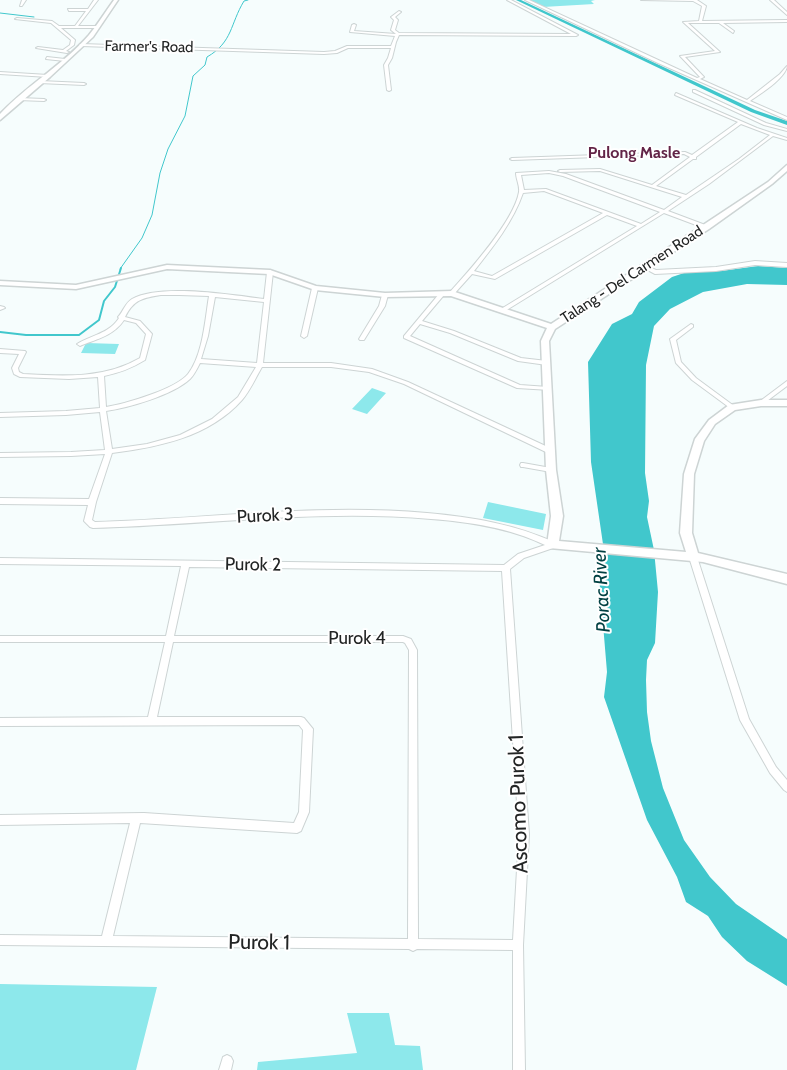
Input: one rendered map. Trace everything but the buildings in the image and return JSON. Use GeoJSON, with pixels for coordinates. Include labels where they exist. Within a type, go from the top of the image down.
{"type":"FeatureCollection","features":[{"type":"Feature","properties":{"kind":"street"},"geometry":{"type":"LineString","coordinates":[[21,5],[24,0]]}},
{"type":"Feature","properties":{"kind":"street"},"geometry":{"type":"LineString","coordinates":[[76,27],[96,0]]}},
{"type":"Feature","properties":{"kind":"street"},"geometry":{"type":"LineString","coordinates":[[0,118],[81,45],[97,27],[116,0]]}},
{"type":"Feature","properties":{"kind":"street"},"geometry":{"type":"LineString","coordinates":[[354,25],[352,32],[576,35],[509,0]]}},
{"type":"Feature","properties":{"kind":"street"},"geometry":{"type":"LineString","coordinates":[[527,0],[787,119]]}},
{"type":"Feature","properties":{"kind":"street"},"geometry":{"type":"LineString","coordinates":[[644,0],[695,1],[704,6],[700,22]]}},
{"type":"Feature","properties":{"kind":"street"},"geometry":{"type":"LineString","coordinates":[[772,0],[787,14]]}},
{"type":"Feature","properties":{"kind":"street"},"geometry":{"type":"LineString","coordinates":[[70,10],[89,10]]}},
{"type":"Feature","properties":{"kind":"street"},"geometry":{"type":"LineString","coordinates":[[397,34],[393,30],[396,20],[393,17],[399,12]]}},
{"type":"Feature","properties":{"kind":"street"},"geometry":{"type":"LineString","coordinates":[[17,19],[48,21],[60,27],[74,42],[64,51]]}},
{"type":"Feature","properties":{"kind":"street"},"geometry":{"type":"LineString","coordinates":[[719,21],[733,32]]}},
{"type":"Feature","properties":{"kind":"street"},"geometry":{"type":"LineString","coordinates":[[697,79],[702,77],[682,56],[718,52],[685,22],[787,22]]}},
{"type":"Feature","properties":{"kind":"street"},"geometry":{"type":"LineString","coordinates":[[60,27],[97,27]]}},
{"type":"Feature","properties":{"kind":"street"},"geometry":{"type":"LineString","coordinates":[[389,90],[386,65],[390,60],[391,47],[397,34]]}},
{"type":"Feature","properties":{"kind":"street","name":"Farmer's Road"},"geometry":{"type":"LineString","coordinates":[[81,45],[324,53],[336,52],[347,47],[391,47]]}},
{"type":"Feature","properties":{"kind":"street"},"geometry":{"type":"LineString","coordinates":[[38,48],[73,53]]}},
{"type":"Feature","properties":{"kind":"street"},"geometry":{"type":"LineString","coordinates":[[47,58],[65,60]]}},
{"type":"Feature","properties":{"kind":"street"},"geometry":{"type":"LineString","coordinates":[[747,102],[781,75],[787,67]]}},
{"type":"Feature","properties":{"kind":"street"},"geometry":{"type":"LineString","coordinates":[[0,73],[48,76]]}},
{"type":"Feature","properties":{"kind":"street"},"geometry":{"type":"LineString","coordinates":[[40,82],[84,84]]}},
{"type":"Feature","properties":{"kind":"street"},"geometry":{"type":"LineString","coordinates":[[694,91],[764,124],[787,130]]}},
{"type":"Feature","properties":{"kind":"street"},"geometry":{"type":"LineString","coordinates":[[676,94],[730,118],[787,139]]}},
{"type":"Feature","properties":{"kind":"street"},"geometry":{"type":"LineString","coordinates":[[19,99],[44,100]]}},
{"type":"Feature","properties":{"kind":"street"},"geometry":{"type":"LineString","coordinates":[[730,118],[740,112]]}},
{"type":"Feature","properties":{"kind":"street"},"geometry":{"type":"LineString","coordinates":[[652,187],[741,122]]}},
{"type":"Feature","properties":{"kind":"street"},"geometry":{"type":"LineString","coordinates":[[503,310],[666,212],[736,164],[772,135]]}},
{"type":"Feature","properties":{"kind":"street"},"geometry":{"type":"LineString","coordinates":[[512,159],[685,153],[694,158]]}},
{"type":"Feature","properties":{"kind":"street","name":"Talang - Del Carmen Road"},"geometry":{"type":"LineString","coordinates":[[553,545],[557,516],[551,470],[546,336],[552,327],[706,227],[770,183],[787,167]]}},
{"type":"Feature","properties":{"kind":"street"},"geometry":{"type":"LineString","coordinates":[[452,293],[472,272],[516,208],[522,192],[518,174],[600,170],[686,198]]}},
{"type":"Feature","properties":{"kind":"street"},"geometry":{"type":"LineString","coordinates":[[549,172],[564,175],[706,227]]}},
{"type":"Feature","properties":{"kind":"street"},"geometry":{"type":"LineString","coordinates":[[522,192],[544,190],[641,226]]}},
{"type":"Feature","properties":{"kind":"street"},"geometry":{"type":"LineString","coordinates":[[472,272],[493,278],[607,213]]}},
{"type":"Feature","properties":{"kind":"street"},"geometry":{"type":"LineString","coordinates":[[645,267],[655,272],[716,269],[755,264],[787,265]]}},
{"type":"Feature","properties":{"kind":"street"},"geometry":{"type":"LineString","coordinates":[[0,283],[76,287],[167,266],[270,272],[316,288],[385,295],[441,295],[452,293],[552,327]]}},
{"type":"Feature","properties":{"kind":"street"},"geometry":{"type":"LineString","coordinates":[[0,455],[109,452],[170,441],[212,421],[243,394],[260,365],[270,272]]}},
{"type":"Feature","properties":{"kind":"street"},"geometry":{"type":"LineString","coordinates":[[304,336],[316,288]]}},
{"type":"Feature","properties":{"kind":"street"},"geometry":{"type":"LineString","coordinates":[[80,344],[102,335],[117,325],[130,303],[143,297],[171,293],[267,301]]}},
{"type":"Feature","properties":{"kind":"street"},"geometry":{"type":"LineString","coordinates":[[362,339],[382,306],[385,295]]}},
{"type":"Feature","properties":{"kind":"street"},"geometry":{"type":"LineString","coordinates":[[441,295],[406,337],[519,387],[548,389]]}},
{"type":"Feature","properties":{"kind":"street"},"geometry":{"type":"LineString","coordinates":[[0,415],[103,411],[164,392],[190,376],[198,361],[212,296]]}},
{"type":"Feature","properties":{"kind":"street"},"geometry":{"type":"LineString","coordinates":[[0,351],[22,352],[15,368],[16,373],[22,376],[101,374],[135,365],[143,359],[149,334],[138,322],[121,317]]}},
{"type":"Feature","properties":{"kind":"street"},"geometry":{"type":"LineString","coordinates":[[420,322],[452,332],[520,360],[547,363]]}},
{"type":"Feature","properties":{"kind":"street"},"geometry":{"type":"LineString","coordinates":[[691,326],[673,340],[678,362],[694,380],[732,407]]}},
{"type":"Feature","properties":{"kind":"street"},"geometry":{"type":"LineString","coordinates":[[198,361],[260,365],[330,365],[370,370],[406,383],[550,451]]}},
{"type":"Feature","properties":{"kind":"street","name":"Purok 3"},"geometry":{"type":"LineString","coordinates":[[101,374],[103,411],[109,452],[92,502],[88,521],[93,525],[370,512],[423,514],[494,524],[536,536],[553,545]]}},
{"type":"Feature","properties":{"kind":"street"},"geometry":{"type":"LineString","coordinates":[[761,402],[787,383]]}},
{"type":"Feature","properties":{"kind":"street"},"geometry":{"type":"LineString","coordinates":[[787,403],[761,402],[732,407],[712,422],[699,441],[689,474],[686,533],[745,720],[772,770],[787,787]]}},
{"type":"Feature","properties":{"kind":"street"},"geometry":{"type":"LineString","coordinates":[[523,465],[551,470]]}},
{"type":"Feature","properties":{"kind":"street"},"geometry":{"type":"LineString","coordinates":[[0,502],[92,502]]}},
{"type":"Feature","properties":{"kind":"street"},"geometry":{"type":"LineString","coordinates":[[506,568],[521,556],[553,545],[693,557],[741,566],[787,579]]}},
{"type":"Feature","properties":{"kind":"street","name":"Purok 2"},"geometry":{"type":"LineString","coordinates":[[0,561],[506,568]]}},
{"type":"Feature","properties":{"kind":"street"},"geometry":{"type":"LineString","coordinates":[[152,722],[185,565]]}},
{"type":"Feature","properties":{"kind":"street","name":"Ascomo Purok 1"},"geometry":{"type":"LineString","coordinates":[[506,568],[524,834],[518,945],[519,1070]]}},
{"type":"Feature","properties":{"kind":"street","name":"Purok 4"},"geometry":{"type":"LineString","coordinates":[[0,639],[403,639],[410,643],[413,650],[413,946]]}},
{"type":"Feature","properties":{"kind":"street"},"geometry":{"type":"LineString","coordinates":[[0,722],[302,721],[308,729],[304,812],[297,828],[136,819],[0,820]]}},
{"type":"Feature","properties":{"kind":"street"},"geometry":{"type":"LineString","coordinates":[[106,941],[136,819]]}},
{"type":"Feature","properties":{"kind":"street","name":"Purok 1"},"geometry":{"type":"LineString","coordinates":[[0,940],[413,946],[518,945]]}},
{"type":"Feature","properties":{"kind":"shaded area"},"geometry":{"type":"Polygon","coordinates":[[[529,0],[595,0],[591,1],[594,4],[543,7],[529,0]]]}},
{"type":"Feature","properties":{"kind":"shaded area"},"geometry":{"type":"Polygon","coordinates":[[[86,343],[119,344],[115,354],[81,353],[86,343]]]}},
{"type":"Feature","properties":{"kind":"shaded area"},"geometry":{"type":"Polygon","coordinates":[[[372,388],[386,393],[367,414],[352,409],[372,388]]]}},
{"type":"Feature","properties":{"kind":"shaded area"},"geometry":{"type":"Polygon","coordinates":[[[488,502],[546,514],[543,530],[483,518],[488,502]]]}},
{"type":"Feature","properties":{"kind":"shaded area"},"geometry":{"type":"Polygon","coordinates":[[[0,984],[157,987],[136,1070],[0,1070],[0,984]]]}},
{"type":"Feature","properties":{"kind":"shaded area"},"geometry":{"type":"Polygon","coordinates":[[[347,1013],[389,1013],[395,1045],[420,1046],[423,1070],[257,1070],[258,1062],[357,1053],[347,1013]]]}},
{"type":"Feature","properties":{"kind":"water","name":"Porac River"},"geometry":{"type":"Polygon","coordinates":[[[758,266],[787,268],[787,285],[747,284],[703,292],[670,309],[654,326],[646,365],[645,473],[649,501],[647,517],[654,550],[658,592],[655,643],[647,660],[647,712],[651,741],[663,788],[684,840],[710,877],[736,904],[787,939],[787,986],[747,961],[722,937],[708,916],[686,902],[677,877],[647,820],[604,697],[607,672],[599,576],[604,551],[591,462],[588,362],[612,324],[632,314],[639,302],[672,277],[687,272],[721,271],[758,266]]]}},
{"type":"Feature","properties":{"kind":"waterway"},"geometry":{"type":"LineString","coordinates":[[120,269],[142,238],[152,215],[160,173],[168,149],[185,116],[193,76],[205,65],[207,57],[222,45],[230,32],[239,9],[244,1],[248,0]]}},
{"type":"Feature","properties":{"kind":"waterway"},"geometry":{"type":"LineString","coordinates":[[518,0],[753,111],[787,123]]}},
{"type":"Feature","properties":{"kind":"waterway"},"geometry":{"type":"LineString","coordinates":[[0,13],[34,17]]}},
{"type":"Feature","properties":{"kind":"waterway"},"geometry":{"type":"LineString","coordinates":[[0,332],[26,335],[79,335],[99,320],[104,301],[115,287],[121,268]]}},
{"type":"Feature","properties":{"kind":"district","name":"Pulong Masle"},"geometry":{"type":"Point","coordinates":[634,153]}}]}
